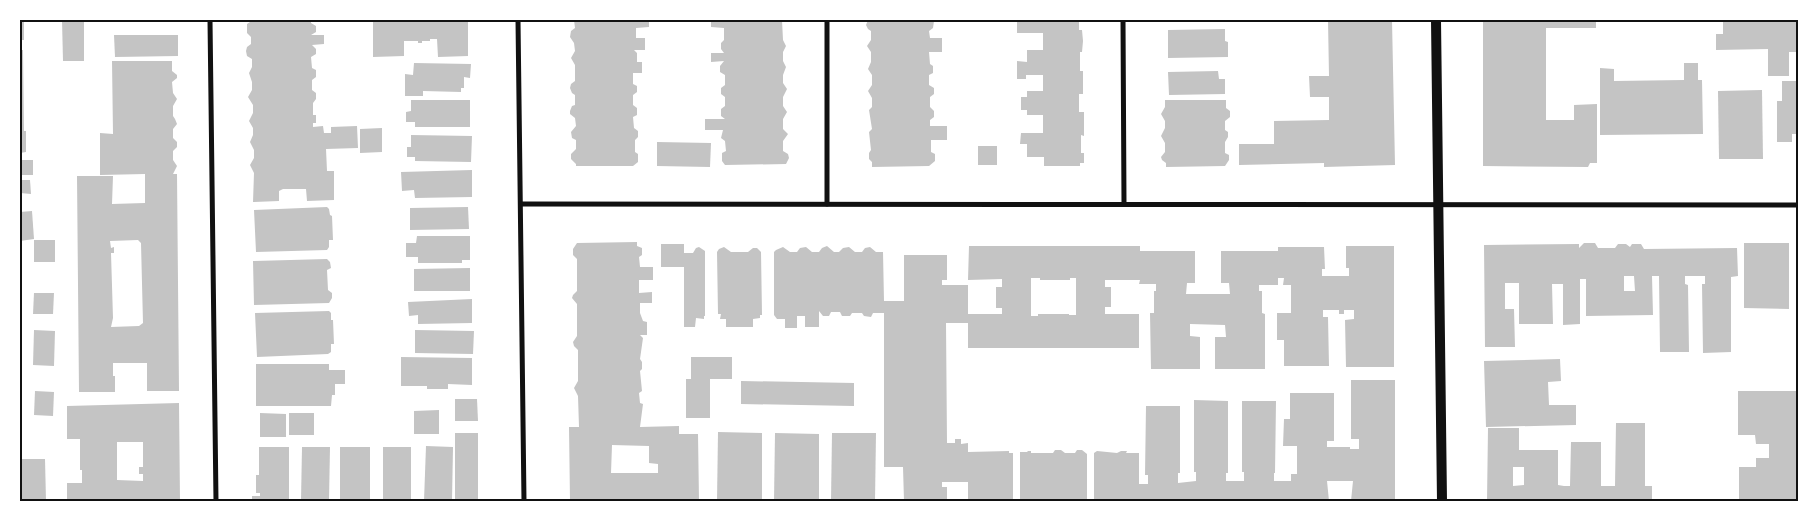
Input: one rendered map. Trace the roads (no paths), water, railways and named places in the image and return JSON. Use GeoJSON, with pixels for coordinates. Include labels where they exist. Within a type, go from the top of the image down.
{"type":"FeatureCollection","features":[{"type":"Feature","properties":{"kind":"main road"},"geometry":{"type":"LineString","coordinates":[[1436,20],[1442,501]]}},
{"type":"Feature","properties":{"kind":"street"},"geometry":{"type":"LineString","coordinates":[[210,20],[216,501]]}},
{"type":"Feature","properties":{"kind":"street"},"geometry":{"type":"LineString","coordinates":[[518,20],[524,501]]}},
{"type":"Feature","properties":{"kind":"street"},"geometry":{"type":"LineString","coordinates":[[827,20],[827,204]]}},
{"type":"Feature","properties":{"kind":"street"},"geometry":{"type":"LineString","coordinates":[[1123,20],[1124,204]]}},
{"type":"Feature","properties":{"kind":"street"},"geometry":{"type":"LineString","coordinates":[[521,204],[1798,205]]}}]}
